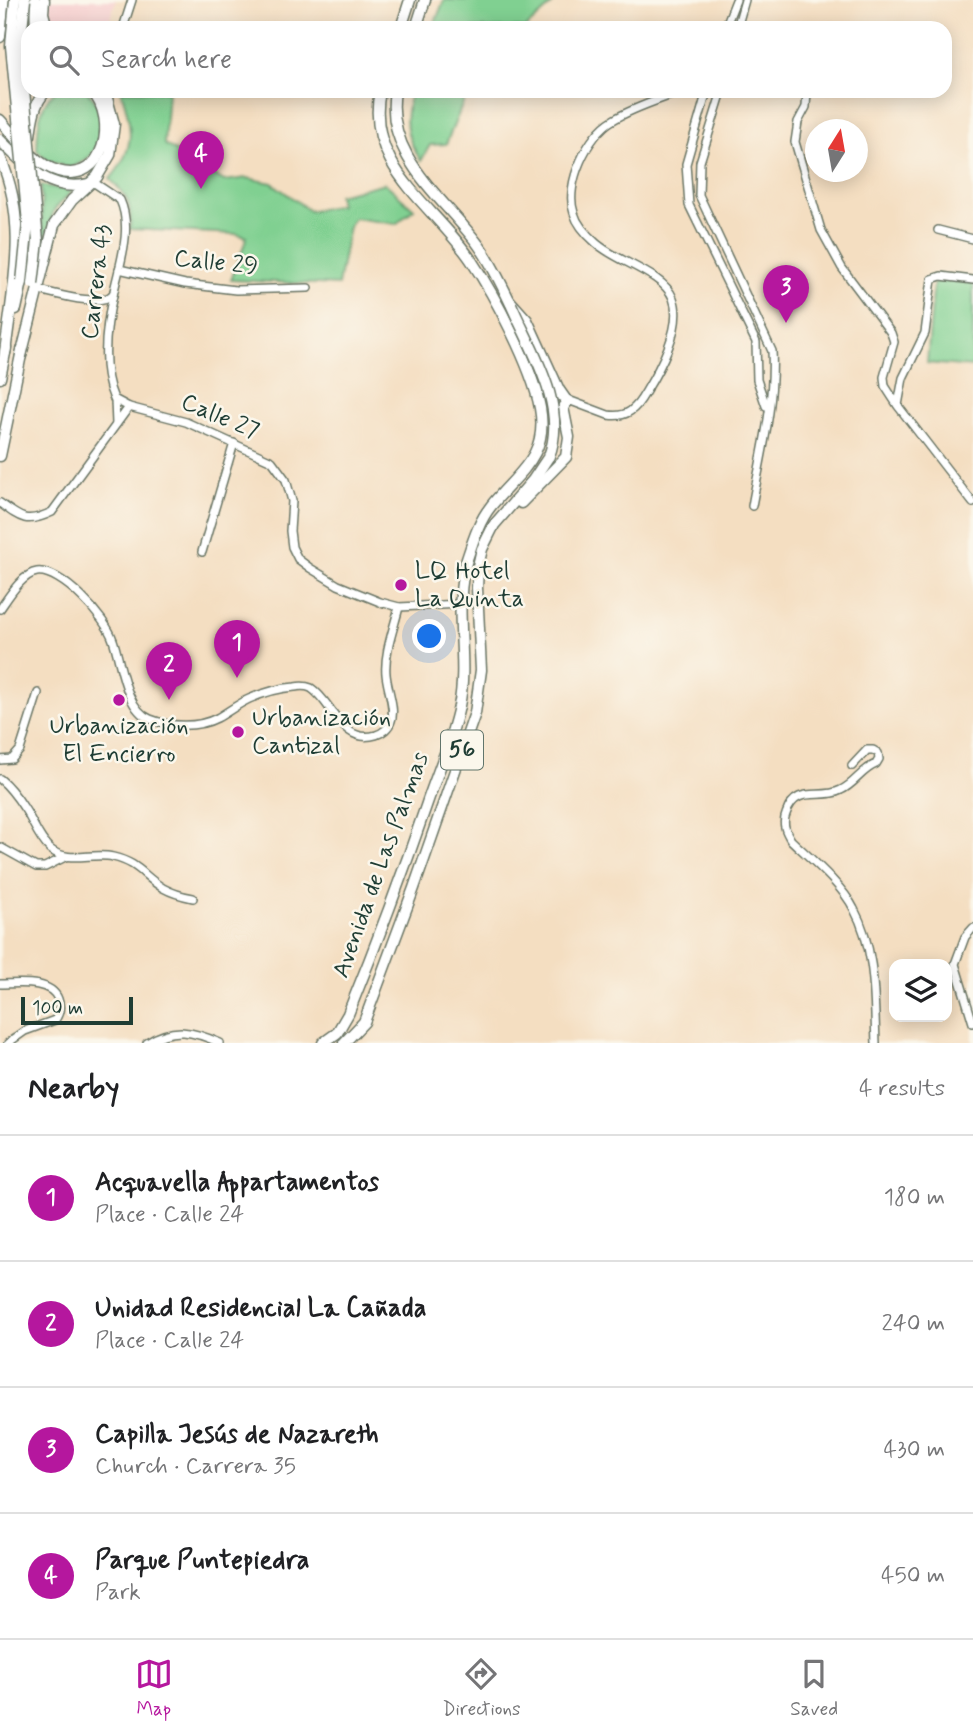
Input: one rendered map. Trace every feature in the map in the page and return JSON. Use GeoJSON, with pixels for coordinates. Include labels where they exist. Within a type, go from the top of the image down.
{"type":"FeatureCollection","features":[{"type":"Feature","properties":{"kind":"main road"},"geometry":{"type":"LineString","coordinates":[[0,37],[4,0]]}},
{"type":"Feature","properties":{"kind":"main road"},"geometry":{"type":"LineString","coordinates":[[15,0],[11,46],[25,143]]}},
{"type":"Feature","properties":{"kind":"main road"},"geometry":{"type":"LineString","coordinates":[[23,21],[25,0]]}},
{"type":"Feature","properties":{"kind":"main road"},"geometry":{"type":"LineString","coordinates":[[35,0],[36,21]]}},
{"type":"Feature","properties":{"kind":"main road"},"geometry":{"type":"LineString","coordinates":[[44,0],[45,21]]}},
{"type":"Feature","properties":{"kind":"main road"},"geometry":{"type":"LineString","coordinates":[[403,21],[410,0]]}},
{"type":"Feature","properties":{"kind":"main road"},"geometry":{"type":"LineString","coordinates":[[418,21],[425,0]]}},
{"type":"Feature","properties":{"kind":"main road"},"geometry":{"type":"LineString","coordinates":[[21,38],[21,66]]}},
{"type":"Feature","properties":{"kind":"main road"},"geometry":{"type":"LineString","coordinates":[[0,456],[21,356],[31,285],[23,98]]}},
{"type":"Feature","properties":{"kind":"main road"},"geometry":{"type":"LineString","coordinates":[[25,143],[33,114],[41,98]]}},
{"type":"Feature","properties":{"kind":"main road"},"geometry":{"type":"LineString","coordinates":[[0,120],[25,143],[37,159],[59,171],[73,172],[89,165],[100,153],[106,128],[103,108],[97,98]]}},
{"type":"Feature","properties":{"kind":"main road"},"geometry":{"type":"LineString","coordinates":[[5,353],[57,218],[105,167],[113,146],[114,124],[107,98]]}},
{"type":"Feature","properties":{"kind":"main road","name":"Avenida de Las Palmas"},"geometry":{"type":"LineString","coordinates":[[323,1043],[337,1033],[353,1003],[454,727],[464,670],[461,604],[466,561],[482,519],[526,469],[541,435],[541,412],[511,332],[471,261],[400,176],[385,152],[377,123],[379,98]]}},
{"type":"Feature","properties":{"kind":"main road","name":"Avenida de Las Palmas"},"geometry":{"type":"LineString","coordinates":[[344,1043],[364,1022],[475,713],[481,670],[478,566],[485,541],[494,525],[533,480],[548,456],[555,436],[553,404],[511,303],[480,247],[407,158],[394,125],[394,98]]}},
{"type":"Feature","properties":{"kind":"main road"},"geometry":{"type":"LineString","coordinates":[[0,140],[33,172],[49,181],[73,186],[93,182]]}},
{"type":"Feature","properties":{"kind":"main road"},"geometry":{"type":"LineString","coordinates":[[0,156],[18,222],[18,248],[0,378]]}},
{"type":"Feature","properties":{"kind":"main road"},"geometry":{"type":"LineString","coordinates":[[478,566],[489,541],[504,519],[566,457],[569,447],[569,432],[563,410],[567,400],[559,390],[527,320],[511,303]]}},
{"type":"Feature","properties":{"kind":"main road"},"geometry":{"type":"LineString","coordinates":[[541,435],[559,429],[569,432]]}},
{"type":"Feature","properties":{"kind":"street"},"geometry":{"type":"LineString","coordinates":[[125,21],[132,0]]}},
{"type":"Feature","properties":{"kind":"street"},"geometry":{"type":"LineString","coordinates":[[728,21],[736,0]]}},
{"type":"Feature","properties":{"kind":"street"},"geometry":{"type":"LineString","coordinates":[[739,21],[745,0]]}},
{"type":"Feature","properties":{"kind":"street"},"geometry":{"type":"LineString","coordinates":[[110,98],[110,103]]}},
{"type":"Feature","properties":{"kind":"street"},"geometry":{"type":"LineString","coordinates":[[533,386],[608,415],[618,416],[632,411],[639,404],[659,369],[670,341],[676,308],[673,298],[659,281],[611,255],[590,237],[574,214],[571,199],[579,162],[595,136],[611,121],[665,98]]}},
{"type":"Feature","properties":{"kind":"street"},"geometry":{"type":"LineString","coordinates":[[705,98],[686,164],[689,205],[756,342],[757,380],[768,411]]}},
{"type":"Feature","properties":{"kind":"street"},"geometry":{"type":"LineString","coordinates":[[720,98],[700,162],[699,195],[772,351],[768,425],[752,506]]}},
{"type":"Feature","properties":{"kind":"street"},"geometry":{"type":"LineString","coordinates":[[807,98],[806,107],[798,122],[795,142],[808,193],[821,230],[842,268],[891,333],[893,353],[884,377],[885,386],[973,503]]}},
{"type":"Feature","properties":{"kind":"street"},"geometry":{"type":"LineString","coordinates":[[699,118],[713,119]]}},
{"type":"Feature","properties":{"kind":"street","name":"Carrera 43"},"geometry":{"type":"LineString","coordinates":[[93,182],[114,195],[122,205],[125,233],[106,332],[107,373],[115,400],[116,424]]}},
{"type":"Feature","properties":{"kind":"street"},"geometry":{"type":"LineString","coordinates":[[938,230],[973,239]]}},
{"type":"Feature","properties":{"kind":"street","name":"Calle 29"},"geometry":{"type":"LineString","coordinates":[[120,269],[185,284],[236,290],[308,288]]}},
{"type":"Feature","properties":{"kind":"street"},"geometry":{"type":"LineString","coordinates":[[898,406],[903,378],[925,334],[932,279],[942,276],[973,280]]}},
{"type":"Feature","properties":{"kind":"street"},"geometry":{"type":"LineString","coordinates":[[31,285],[94,301],[106,300],[113,293]]}},
{"type":"Feature","properties":{"kind":"street"},"geometry":{"type":"LineString","coordinates":[[94,301],[105,311],[108,318]]}},
{"type":"Feature","properties":{"kind":"street"},"geometry":{"type":"LineString","coordinates":[[0,503],[25,519],[37,519],[52,512],[129,407],[115,400]]}},
{"type":"Feature","properties":{"kind":"street","name":"Calle 27"},"geometry":{"type":"LineString","coordinates":[[129,407],[170,416],[272,461],[286,480],[292,501],[290,531],[292,547],[298,559],[338,584],[380,603],[399,607]]}},
{"type":"Feature","properties":{"kind":"street"},"geometry":{"type":"LineString","coordinates":[[202,552],[234,443]]}},
{"type":"Feature","properties":{"kind":"street"},"geometry":{"type":"LineString","coordinates":[[0,609],[30,575],[37,572],[52,574],[63,582],[77,593],[106,626],[113,638],[119,665],[132,700],[148,719],[170,724],[206,723],[250,699],[288,688],[306,686],[316,693],[341,725],[366,736],[381,733],[391,722],[393,714],[385,673],[399,607],[461,604]]}},
{"type":"Feature","properties":{"kind":"street"},"geometry":{"type":"LineString","coordinates":[[0,760],[12,759],[20,750],[38,693]]}},
{"type":"Feature","properties":{"kind":"street"},"geometry":{"type":"LineString","coordinates":[[852,766],[867,750],[878,753],[876,764],[839,792],[803,795],[793,800],[784,821],[791,840],[846,896],[855,909],[873,967],[876,1043]]}},
{"type":"Feature","properties":{"kind":"street"},"geometry":{"type":"LineString","coordinates":[[863,754],[863,760],[871,766]]}},
{"type":"Feature","properties":{"kind":"street"},"geometry":{"type":"LineString","coordinates":[[0,779],[24,808],[42,841],[52,851],[65,857]]}},
{"type":"Feature","properties":{"kind":"street"},"geometry":{"type":"LineString","coordinates":[[0,847],[36,867],[45,867],[65,857],[110,856],[140,868],[162,887],[177,895],[193,898]]}},
{"type":"Feature","properties":{"kind":"street"},"geometry":{"type":"LineString","coordinates":[[51,862],[52,851]]}},
{"type":"Feature","properties":{"kind":"street"},"geometry":{"type":"LineString","coordinates":[[973,928],[965,937],[955,964],[973,1023]]}},
{"type":"Feature","properties":{"kind":"street"},"geometry":{"type":"LineString","coordinates":[[0,984],[41,986],[55,993],[60,1009],[55,1020],[25,1031],[8,1043]]}},
{"type":"Feature","properties":{"kind":"street"},"geometry":{"type":"LineString","coordinates":[[147,1043],[177,1032],[195,1032],[220,1043]]}},
{"type":"Feature","properties":{"kind":"shaded area"},"geometry":{"type":"Polygon","coordinates":[[[47,0],[116,0],[109,21],[48,21],[46,16],[47,0]]]}},
{"type":"Feature","properties":{"kind":"green space"},"geometry":{"type":"Polygon","coordinates":[[[444,0],[557,0],[534,21],[436,21],[444,0]]]}},
{"type":"Feature","properties":{"kind":"green space"},"geometry":{"type":"Polygon","coordinates":[[[48,98],[93,98],[95,101],[102,124],[101,136],[97,147],[81,163],[68,168],[47,160],[37,151],[38,127],[48,98]]]}},
{"type":"Feature","properties":{"kind":"green space"},"geometry":{"type":"Polygon","coordinates":[[[123,98],[167,98],[164,144],[224,181],[247,178],[272,183],[310,211],[340,205],[338,195],[385,183],[414,209],[396,224],[354,218],[349,226],[338,285],[231,280],[247,237],[236,234],[130,229],[128,201],[110,179],[128,147],[128,116],[123,98]]]}},
{"type":"Feature","properties":{"kind":"green space"},"geometry":{"type":"Polygon","coordinates":[[[410,98],[465,98],[446,144],[430,145],[421,161],[408,136],[407,111],[410,98]]]}},
{"type":"Feature","properties":{"kind":"green space"},"geometry":{"type":"Polygon","coordinates":[[[41,185],[72,191],[54,210],[43,247],[41,185]]]}},
{"type":"Feature","properties":{"kind":"green space"},"geometry":{"type":"Polygon","coordinates":[[[934,280],[973,283],[973,367],[927,363],[934,280]]]}},
{"type":"Feature","properties":{"kind":"place","name":"Parque Puntepiedra"},"geometry":{"type":"Point","coordinates":[201,189]}},
{"type":"Feature","properties":{"kind":"place","name":"Capilla Jesús de Nazareth"},"geometry":{"type":"Point","coordinates":[786,323]}},
{"type":"Feature","properties":{"kind":"place","name":"LQ Hotel La Quinta"},"geometry":{"type":"Point","coordinates":[401,585]}},
{"type":"Feature","properties":{"kind":"place","name":"Acquavella Appartamentos"},"geometry":{"type":"Point","coordinates":[237,678]}},
{"type":"Feature","properties":{"kind":"place","name":"Urbanización El Encierro"},"geometry":{"type":"Point","coordinates":[119,700]}},
{"type":"Feature","properties":{"kind":"place","name":"Unidad Residencial La Cañada"},"geometry":{"type":"Point","coordinates":[169,700]}},
{"type":"Feature","properties":{"kind":"place","name":"Urbanización Cantizal"},"geometry":{"type":"Point","coordinates":[238,732]}}]}
